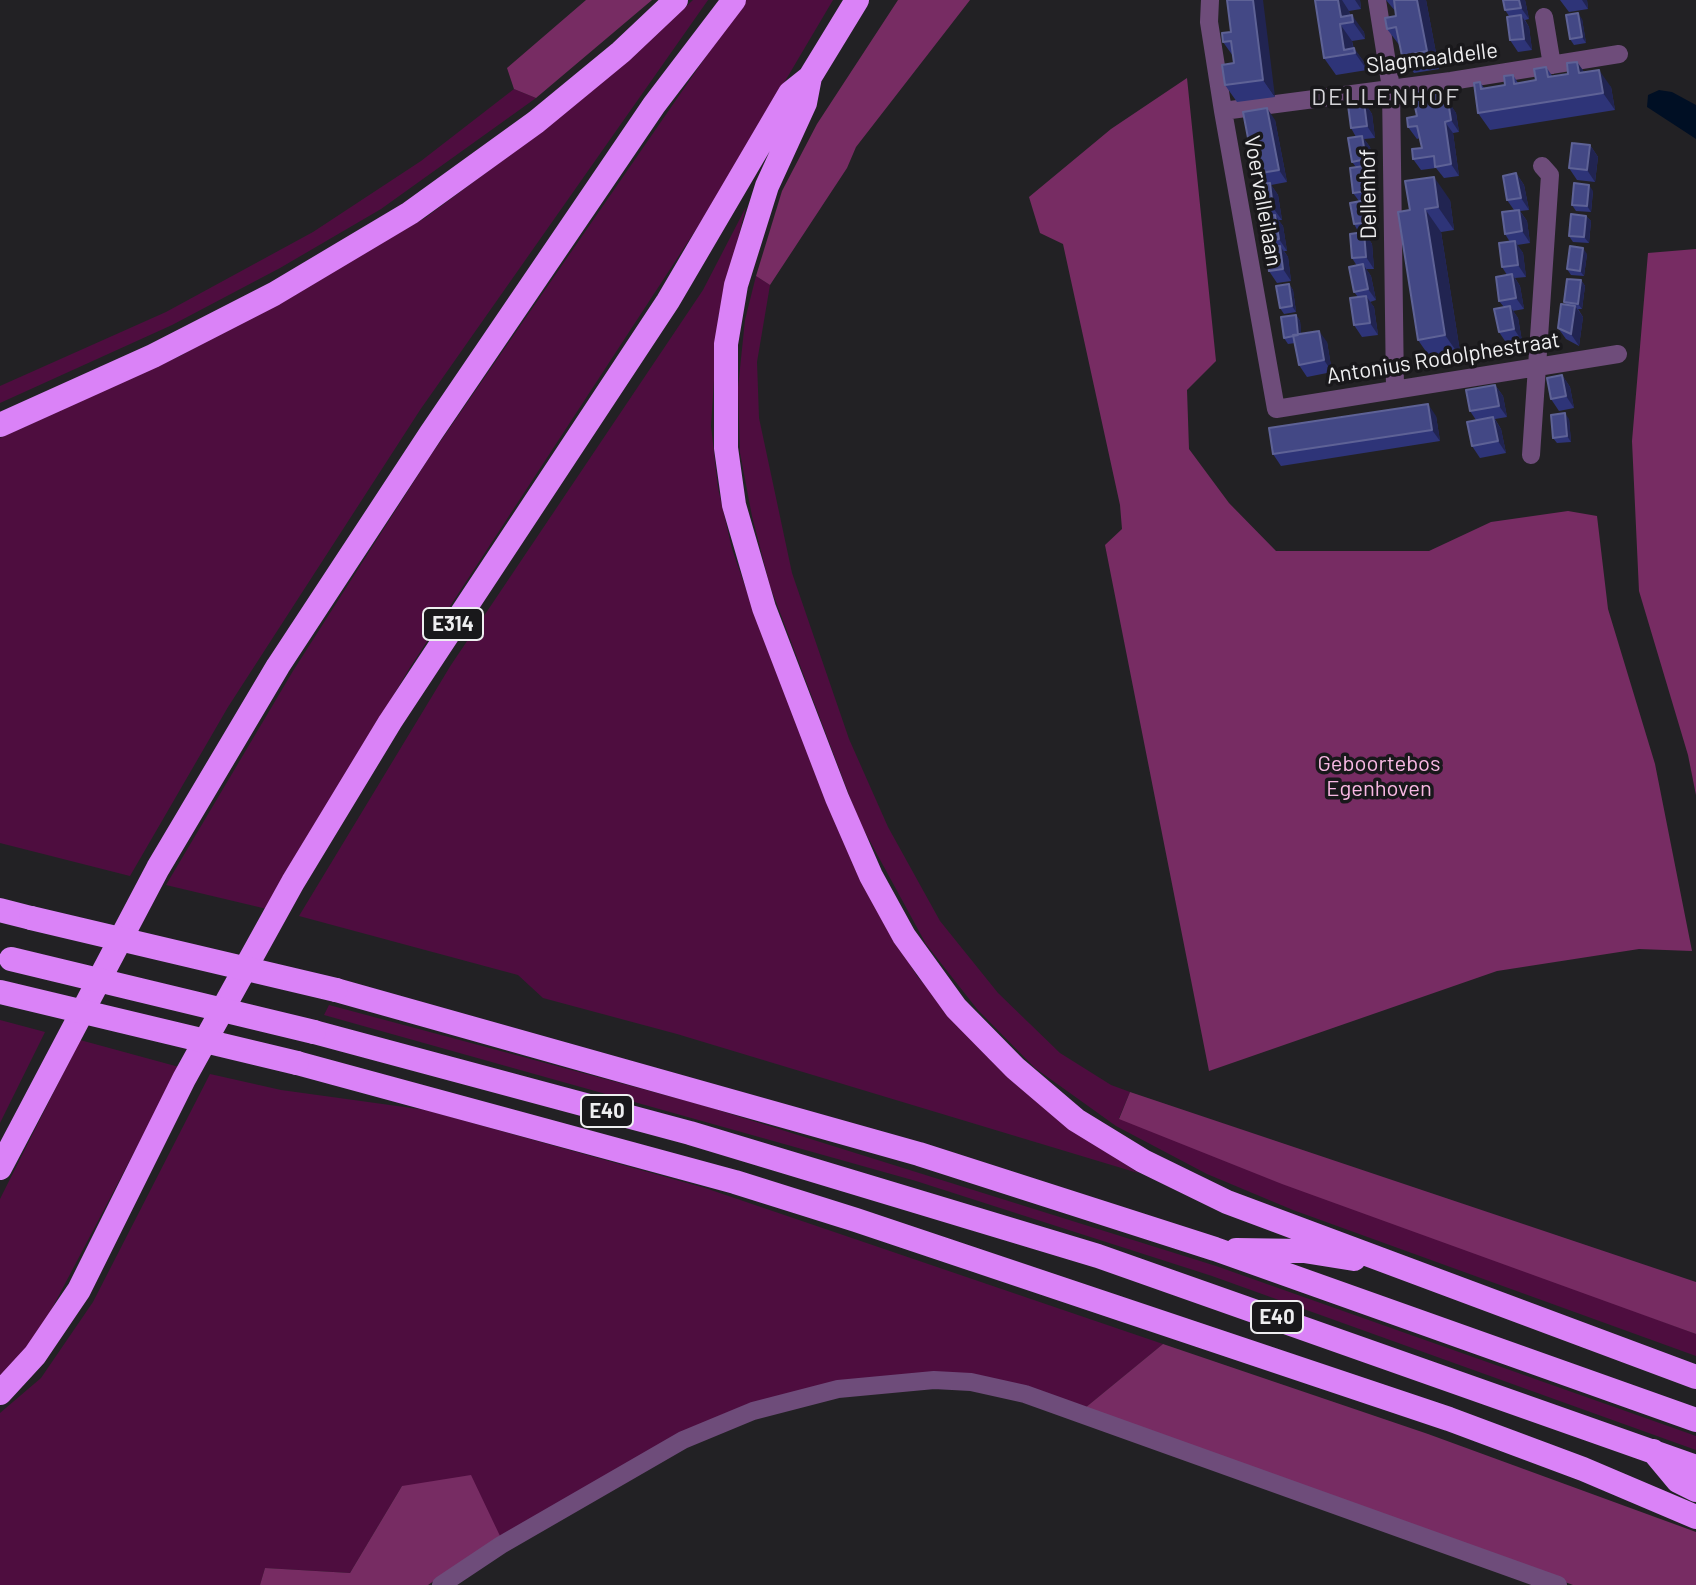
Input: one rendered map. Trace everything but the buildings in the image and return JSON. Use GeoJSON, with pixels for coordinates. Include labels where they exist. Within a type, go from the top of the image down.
{"type":"FeatureCollection","features":[{"type":"Feature","properties":{"kind":"highway"},"geometry":{"type":"LineString","coordinates":[[0,425],[247,309],[410,213],[536,122],[621,52],[676,0]]}},
{"type":"Feature","properties":{"kind":"highway"},"geometry":{"type":"LineString","coordinates":[[0,1168],[158,868],[278,666],[618,158],[734,0]]}},
{"type":"Feature","properties":{"kind":"highway","name":"E314"},"geometry":{"type":"LineString","coordinates":[[0,1393],[35,1355],[79,1290],[184,1079],[293,882],[390,722],[668,301],[790,93],[810,77],[857,0]]}},
{"type":"Feature","properties":{"kind":"highway"},"geometry":{"type":"LineString","coordinates":[[810,77],[805,103],[767,186],[736,285],[726,344],[726,448],[734,505],[764,608],[871,876],[904,936],[956,1008],[1015,1068],[1076,1120],[1143,1161],[1227,1202],[1357,1248],[1396,1268],[1696,1377]]}},
{"type":"Feature","properties":{"kind":"highway","name":"E40"},"geometry":{"type":"LineString","coordinates":[[0,910],[336,990],[919,1154],[1215,1249],[1696,1420]]}},
{"type":"Feature","properties":{"kind":"highway","name":"E40"},"geometry":{"type":"LineString","coordinates":[[5,958],[314,1032],[690,1133],[1098,1256],[1696,1467]]}},
{"type":"Feature","properties":{"kind":"highway"},"geometry":{"type":"LineString","coordinates":[[0,992],[297,1063],[720,1178],[856,1220],[1449,1419],[1583,1469],[1696,1517]]}},
{"type":"Feature","properties":{"kind":"highway"},"geometry":{"type":"LineString","coordinates":[[1215,1249],[1304,1251],[1396,1268]]}},
{"type":"Feature","properties":{"kind":"highway"},"geometry":{"type":"LineString","coordinates":[[1651,1449],[1678,1481],[1696,1490]]}},
{"type":"Feature","properties":{"kind":"street","name":"Voervalleilaan"},"geometry":{"type":"LineString","coordinates":[[1210,0],[1209,22],[1223,111],[1276,409]]}},
{"type":"Feature","properties":{"kind":"street","name":"Dellenhof"},"geometry":{"type":"LineString","coordinates":[[1377,0],[1391,88],[1395,390]]}},
{"type":"Feature","properties":{"kind":"street"},"geometry":{"type":"LineString","coordinates":[[1544,17],[1552,65]]}},
{"type":"Feature","properties":{"kind":"street","name":"Slagmaaldelle"},"geometry":{"type":"LineString","coordinates":[[1223,111],[1619,54]]}},
{"type":"Feature","properties":{"kind":"street"},"geometry":{"type":"LineString","coordinates":[[1531,455],[1550,175],[1542,166]]}},
{"type":"Feature","properties":{"kind":"street","name":"Antonius Rodolphestraat"},"geometry":{"type":"LineString","coordinates":[[1276,409],[1618,354]]}},
{"type":"Feature","properties":{"kind":"street"},"geometry":{"type":"LineString","coordinates":[[441,1585],[501,1545],[683,1440],[753,1411],[838,1389],[934,1380],[971,1382],[1025,1394],[1558,1585]]}},
{"type":"Feature","properties":{"kind":"shaded area"},"geometry":{"type":"Polygon","coordinates":[[[693,0],[708,0],[420,410],[228,707],[130,876],[0,843],[0,438],[180,356],[425,218],[541,132],[641,49],[693,0]]]}},
{"type":"Feature","properties":{"kind":"shaded area"},"geometry":{"type":"Polygon","coordinates":[[[745,0],[833,0],[710,208],[409,669],[267,909],[166,885],[293,671],[429,458],[745,0]]]}},
{"type":"Feature","properties":{"kind":"shaded area"},"geometry":{"type":"Polygon","coordinates":[[[514,89],[536,98],[381,209],[280,268],[172,325],[0,403],[0,386],[166,312],[313,232],[421,161],[514,89]]]}},
{"type":"Feature","properties":{"kind":"shaded area"},"geometry":{"type":"Polygon","coordinates":[[[746,207],[718,318],[711,426],[718,488],[732,549],[761,632],[878,911],[917,976],[971,1038],[1079,1132],[1138,1173],[677,1034],[543,998],[518,975],[299,916],[451,665],[703,290],[746,207]]]}},
{"type":"Feature","properties":{"kind":"shaded area"},"geometry":{"type":"Polygon","coordinates":[[[756,276],[770,285],[757,362],[759,418],[792,573],[849,739],[888,827],[940,921],[998,993],[1060,1053],[1111,1085],[1130,1092],[1119,1118],[1696,1334],[1696,1356],[1293,1210],[1207,1174],[1116,1126],[1035,1068],[977,1009],[926,944],[859,821],[770,586],[740,453],[738,388],[745,320],[756,276]]]}},
{"type":"Feature","properties":{"kind":"shaded area"},"geometry":{"type":"Polygon","coordinates":[[[329,1005],[702,1105],[1216,1266],[1696,1436],[1696,1450],[1212,1276],[916,1181],[324,1015],[329,1005]]]}},
{"type":"Feature","properties":{"kind":"shaded area"},"geometry":{"type":"Polygon","coordinates":[[[0,1020],[45,1032],[0,1123],[0,1020]]]}},
{"type":"Feature","properties":{"kind":"shaded area"},"geometry":{"type":"Polygon","coordinates":[[[80,1040],[179,1067],[38,1335],[0,1380],[0,1199],[80,1040]]]}},
{"type":"Feature","properties":{"kind":"shaded area"},"geometry":{"type":"Polygon","coordinates":[[[210,1074],[281,1090],[426,1110],[705,1188],[1163,1344],[1085,1408],[977,1376],[745,1405],[500,1536],[402,1486],[350,1573],[265,1568],[260,1585],[0,1585],[0,1413],[41,1378],[93,1302],[210,1074]]]}},
{"type":"Feature","properties":{"kind":"green space"},"geometry":{"type":"Polygon","coordinates":[[[586,0],[652,0],[536,98],[514,89],[507,68],[586,0]]]}},
{"type":"Feature","properties":{"kind":"green space"},"geometry":{"type":"Polygon","coordinates":[[[898,0],[970,0],[856,147],[847,168],[770,285],[756,276],[782,191],[817,124],[898,0]]]}},
{"type":"Feature","properties":{"kind":"green space","name":"Geboortebos Egenhoven"},"geometry":{"type":"Polygon","coordinates":[[[1187,78],[1216,361],[1187,390],[1189,449],[1229,503],[1276,551],[1429,551],[1491,522],[1568,511],[1597,516],[1608,609],[1655,764],[1692,951],[1639,949],[1497,971],[1209,1071],[1105,545],[1122,529],[1120,505],[1063,244],[1040,233],[1029,197],[1111,129],[1187,78]]]}},
{"type":"Feature","properties":{"kind":"green space"},"geometry":{"type":"Polygon","coordinates":[[[1696,249],[1696,795],[1688,755],[1639,591],[1632,441],[1648,253],[1696,249]]]}},
{"type":"Feature","properties":{"kind":"green space"},"geometry":{"type":"Polygon","coordinates":[[[1130,1092],[1696,1282],[1696,1334],[1282,1184],[1119,1119],[1130,1092]]]}},
{"type":"Feature","properties":{"kind":"green space"},"geometry":{"type":"Polygon","coordinates":[[[1163,1344],[1428,1434],[1696,1532],[1696,1585],[1573,1585],[1085,1408],[1163,1344]]]}},
{"type":"Feature","properties":{"kind":"green space"},"geometry":{"type":"Polygon","coordinates":[[[471,1475],[500,1536],[428,1585],[260,1585],[265,1568],[350,1573],[402,1486],[471,1475]]]}},
{"type":"Feature","properties":{"kind":"water"},"geometry":{"type":"Polygon","coordinates":[[[1659,90],[1672,92],[1696,105],[1696,139],[1647,107],[1648,95],[1659,90]]]}},
{"type":"Feature","properties":{"kind":"district","name":"DELLENHOF"},"geometry":{"type":"Point","coordinates":[1386,97]}}]}
